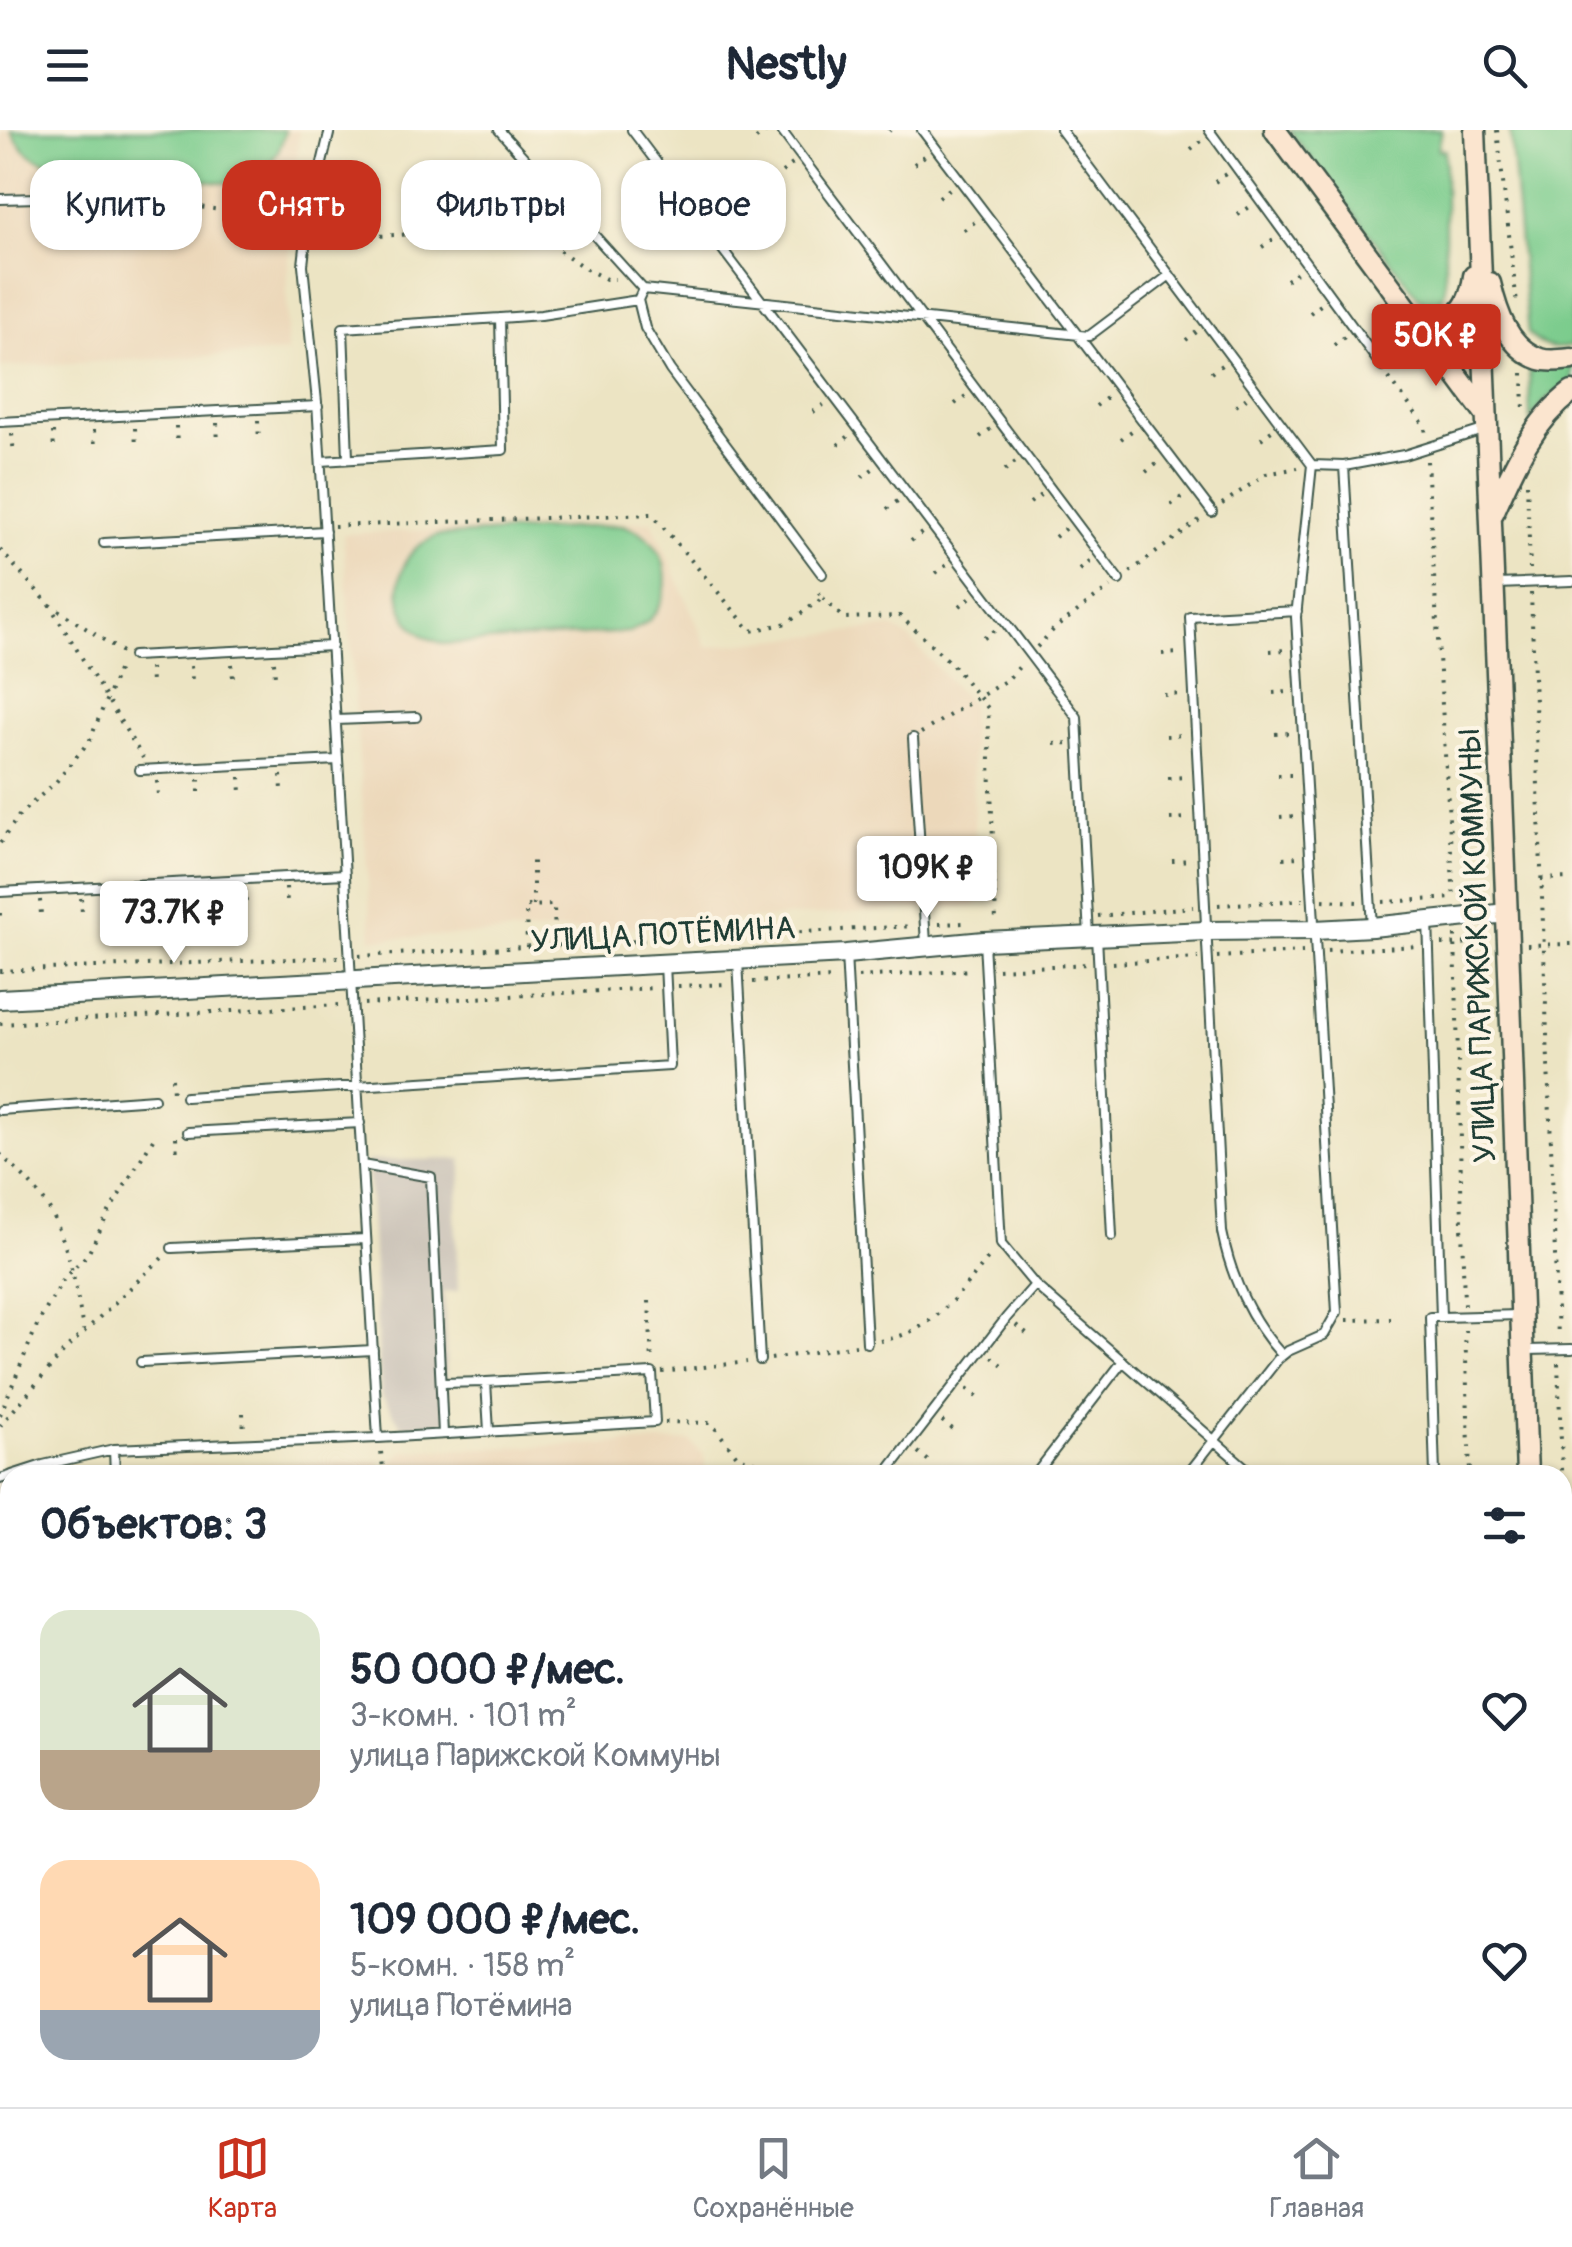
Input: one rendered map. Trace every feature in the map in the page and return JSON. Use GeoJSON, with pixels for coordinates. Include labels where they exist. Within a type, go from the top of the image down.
{"type":"FeatureCollection","features":[{"type":"Feature","properties":{"kind":"main road"},"geometry":{"type":"LineString","coordinates":[[1275,130],[1414,316],[1486,422]]}},
{"type":"Feature","properties":{"kind":"main road"},"geometry":{"type":"LineString","coordinates":[[1475,130],[1480,240],[1494,300],[1504,324],[1516,344],[1542,360],[1572,359]]}},
{"type":"Feature","properties":{"kind":"main road"},"geometry":{"type":"LineString","coordinates":[[1414,316],[1433,322],[1462,310],[1472,294],[1480,240]]}},
{"type":"Feature","properties":{"kind":"main road","name":"УЛИЦА ПАРИЖСКОЙ КОММУНЫ"},"geometry":{"type":"LineString","coordinates":[[1480,240],[1527,1465]]}},
{"type":"Feature","properties":{"kind":"main road"},"geometry":{"type":"LineString","coordinates":[[1490,520],[1525,444],[1544,418],[1572,392]]}},
{"type":"Feature","properties":{"kind":"street","name":"УЛИЦА ПОТЁМИНА"},"geometry":{"type":"LineString","coordinates":[[0,999],[846,954],[926,945],[981,932],[1316,930],[1507,914]]}},
{"type":"Feature","properties":{"kind":"lane"},"geometry":{"type":"LineString","coordinates":[[323,160],[330,130]]}},
{"type":"Feature","properties":{"kind":"lane"},"geometry":{"type":"LineString","coordinates":[[500,130],[643,289],[1089,336],[1170,275]]}},
{"type":"Feature","properties":{"kind":"lane"},"geometry":{"type":"LineString","coordinates":[[632,130],[1077,717],[1097,964],[1112,1236]]}},
{"type":"Feature","properties":{"kind":"lane"},"geometry":{"type":"LineString","coordinates":[[780,130],[1119,580]]}},
{"type":"Feature","properties":{"kind":"lane"},"geometry":{"type":"LineString","coordinates":[[922,130],[1211,512]]}},
{"type":"Feature","properties":{"kind":"lane"},"geometry":{"type":"LineString","coordinates":[[1062,130],[1312,465],[1297,611],[1337,1312],[1324,1335],[1282,1355],[1195,1465]]}},
{"type":"Feature","properties":{"kind":"lane"},"geometry":{"type":"LineString","coordinates":[[1208,130],[1382,367],[1427,334]]}},
{"type":"Feature","properties":{"kind":"lane"},"geometry":{"type":"LineString","coordinates":[[0,199],[30,198]]}},
{"type":"Feature","properties":{"kind":"lane"},"geometry":{"type":"LineString","coordinates":[[305,250],[318,406],[378,1438]]}},
{"type":"Feature","properties":{"kind":"lane"},"geometry":{"type":"LineString","coordinates":[[643,289],[638,300],[646,328],[670,370],[822,574]]}},
{"type":"Feature","properties":{"kind":"lane"},"geometry":{"type":"LineString","coordinates":[[348,458],[343,328],[541,315],[638,300]]}},
{"type":"Feature","properties":{"kind":"lane"},"geometry":{"type":"LineString","coordinates":[[321,461],[503,450],[500,318]]}},
{"type":"Feature","properties":{"kind":"lane"},"geometry":{"type":"LineString","coordinates":[[0,422],[318,406]]}},
{"type":"Feature","properties":{"kind":"lane"},"geometry":{"type":"LineString","coordinates":[[1312,465],[1344,466],[1426,448],[1486,422]]}},
{"type":"Feature","properties":{"kind":"lane"},"geometry":{"type":"LineString","coordinates":[[1344,466],[1372,927]]}},
{"type":"Feature","properties":{"kind":"lane"},"geometry":{"type":"LineString","coordinates":[[104,543],[325,529]]}},
{"type":"Feature","properties":{"kind":"lane"},"geometry":{"type":"LineString","coordinates":[[1492,584],[1572,581]]}},
{"type":"Feature","properties":{"kind":"lane"},"geometry":{"type":"LineString","coordinates":[[1282,1355],[1264,1335],[1244,1299],[1222,1232],[1190,617],[1297,611]]}},
{"type":"Feature","properties":{"kind":"lane"},"geometry":{"type":"LineString","coordinates":[[128,655],[332,646]]}},
{"type":"Feature","properties":{"kind":"lane"},"geometry":{"type":"LineString","coordinates":[[336,720],[416,717]]}},
{"type":"Feature","properties":{"kind":"lane"},"geometry":{"type":"LineString","coordinates":[[912,738],[926,945]]}},
{"type":"Feature","properties":{"kind":"lane"},"geometry":{"type":"LineString","coordinates":[[145,770],[338,760]]}},
{"type":"Feature","properties":{"kind":"lane"},"geometry":{"type":"LineString","coordinates":[[0,892],[345,874]]}},
{"type":"Feature","properties":{"kind":"lane"},"geometry":{"type":"LineString","coordinates":[[1428,920],[1441,1317]]}},
{"type":"Feature","properties":{"kind":"lane"},"geometry":{"type":"LineString","coordinates":[[981,932],[1001,1244],[1035,1285],[1243,1465]]}},
{"type":"Feature","properties":{"kind":"lane"},"geometry":{"type":"LineString","coordinates":[[846,954],[866,1343]]}},
{"type":"Feature","properties":{"kind":"lane"},"geometry":{"type":"LineString","coordinates":[[738,960],[760,1360]]}},
{"type":"Feature","properties":{"kind":"lane"},"geometry":{"type":"LineString","coordinates":[[186,1097],[670,1066],[665,964]]}},
{"type":"Feature","properties":{"kind":"lane"},"geometry":{"type":"LineString","coordinates":[[0,1110],[154,1099]]}},
{"type":"Feature","properties":{"kind":"lane"},"geometry":{"type":"LineString","coordinates":[[188,1132],[360,1123]]}},
{"type":"Feature","properties":{"kind":"lane"},"geometry":{"type":"LineString","coordinates":[[362,1165],[431,1177],[443,1434]]}},
{"type":"Feature","properties":{"kind":"lane"},"geometry":{"type":"LineString","coordinates":[[172,1248],[366,1240]]}},
{"type":"Feature","properties":{"kind":"lane"},"geometry":{"type":"LineString","coordinates":[[893,1465],[1035,1285]]}},
{"type":"Feature","properties":{"kind":"lane"},"geometry":{"type":"LineString","coordinates":[[1435,1465],[1430,1318],[1520,1315]]}},
{"type":"Feature","properties":{"kind":"lane"},"geometry":{"type":"LineString","coordinates":[[1521,1350],[1572,1348]]}},
{"type":"Feature","properties":{"kind":"lane"},"geometry":{"type":"LineString","coordinates":[[140,1362],[373,1350]]}},
{"type":"Feature","properties":{"kind":"lane"},"geometry":{"type":"LineString","coordinates":[[1043,1465],[1123,1361]]}},
{"type":"Feature","properties":{"kind":"lane"},"geometry":{"type":"LineString","coordinates":[[43,1465],[114,1449],[655,1422],[652,1373],[441,1382]]}},
{"type":"Feature","properties":{"kind":"lane"},"geometry":{"type":"LineString","coordinates":[[486,1382],[489,1431]]}},
{"type":"Feature","properties":{"kind":"lane"},"geometry":{"type":"LineString","coordinates":[[114,1449],[115,1465]]}},
{"type":"Feature","properties":{"kind":"path"},"geometry":{"type":"LineString","coordinates":[[756,139],[769,130]]}},
{"type":"Feature","properties":{"kind":"path"},"geometry":{"type":"LineString","coordinates":[[1497,130],[1518,312]]}},
{"type":"Feature","properties":{"kind":"path"},"geometry":{"type":"LineString","coordinates":[[381,236],[416,234],[472,222],[519,222],[606,279],[635,280]]}},
{"type":"Feature","properties":{"kind":"path"},"geometry":{"type":"LineString","coordinates":[[1522,349],[1525,444]]}},
{"type":"Feature","properties":{"kind":"path"},"geometry":{"type":"LineString","coordinates":[[1382,367],[1425,426],[1454,898],[1470,1465]]}},
{"type":"Feature","properties":{"kind":"path"},"geometry":{"type":"LineString","coordinates":[[258,409],[259,442]]}},
{"type":"Feature","properties":{"kind":"path"},"geometry":{"type":"LineString","coordinates":[[216,411],[218,444]]}},
{"type":"Feature","properties":{"kind":"path"},"geometry":{"type":"LineString","coordinates":[[176,413],[177,446]]}},
{"type":"Feature","properties":{"kind":"path"},"geometry":{"type":"LineString","coordinates":[[134,415],[136,448]]}},
{"type":"Feature","properties":{"kind":"path"},"geometry":{"type":"LineString","coordinates":[[94,418],[96,450]]}},
{"type":"Feature","properties":{"kind":"path"},"geometry":{"type":"LineString","coordinates":[[53,420],[54,452]]}},
{"type":"Feature","properties":{"kind":"path"},"geometry":{"type":"LineString","coordinates":[[12,422],[14,454]]}},
{"type":"Feature","properties":{"kind":"path"},"geometry":{"type":"LineString","coordinates":[[912,738],[1008,679],[1055,628],[1266,474],[1312,465]]}},
{"type":"Feature","properties":{"kind":"path"},"geometry":{"type":"LineString","coordinates":[[1527,483],[1562,1465]]}},
{"type":"Feature","properties":{"kind":"path"},"geometry":{"type":"LineString","coordinates":[[325,529],[652,514],[751,631],[787,623],[824,598]]}},
{"type":"Feature","properties":{"kind":"path"},"geometry":{"type":"LineString","coordinates":[[0,550],[49,604],[145,770]]}},
{"type":"Feature","properties":{"kind":"path"},"geometry":{"type":"LineString","coordinates":[[822,574],[816,591],[843,618],[900,616],[951,663],[988,708],[996,922]]}},
{"type":"Feature","properties":{"kind":"path"},"geometry":{"type":"LineString","coordinates":[[0,842],[20,814],[56,782],[90,740],[128,655],[49,604]]}},
{"type":"Feature","properties":{"kind":"path"},"geometry":{"type":"LineString","coordinates":[[1162,654],[1192,652]]}},
{"type":"Feature","properties":{"kind":"path"},"geometry":{"type":"LineString","coordinates":[[1164,695],[1194,694]]}},
{"type":"Feature","properties":{"kind":"path"},"geometry":{"type":"LineString","coordinates":[[1166,736],[1196,735]]}},
{"type":"Feature","properties":{"kind":"path"},"geometry":{"type":"LineString","coordinates":[[1168,778],[1198,776]]}},
{"type":"Feature","properties":{"kind":"path"},"geometry":{"type":"LineString","coordinates":[[1170,819],[1200,818]]}},
{"type":"Feature","properties":{"kind":"path"},"geometry":{"type":"LineString","coordinates":[[532,906],[533,857]]}},
{"type":"Feature","properties":{"kind":"path"},"geometry":{"type":"LineString","coordinates":[[1172,861],[1203,859]]}},
{"type":"Feature","properties":{"kind":"path"},"geometry":{"type":"LineString","coordinates":[[1540,879],[1572,878]]}},
{"type":"Feature","properties":{"kind":"path"},"geometry":{"type":"LineString","coordinates":[[1092,930],[1205,906],[1454,898]]}},
{"type":"Feature","properties":{"kind":"path"},"geometry":{"type":"LineString","coordinates":[[527,947],[526,906],[554,905],[555,946]]}},
{"type":"Feature","properties":{"kind":"path"},"geometry":{"type":"LineString","coordinates":[[0,971],[925,925],[981,932]]}},
{"type":"Feature","properties":{"kind":"path"},"geometry":{"type":"LineString","coordinates":[[0,1024],[1429,945],[1572,944]]}},
{"type":"Feature","properties":{"kind":"path"},"geometry":{"type":"LineString","coordinates":[[172,1078],[173,1098]]}},
{"type":"Feature","properties":{"kind":"path"},"geometry":{"type":"LineString","coordinates":[[176,1132],[177,1157]]}},
{"type":"Feature","properties":{"kind":"path"},"geometry":{"type":"LineString","coordinates":[[0,1416],[38,1323],[65,1277],[88,1254],[156,1134]]}},
{"type":"Feature","properties":{"kind":"path"},"geometry":{"type":"LineString","coordinates":[[0,1154],[50,1210],[73,1271],[84,1332]]}},
{"type":"Feature","properties":{"kind":"path"},"geometry":{"type":"LineString","coordinates":[[649,1302],[652,1373],[866,1343],[900,1337],[936,1319],[1001,1244]]}},
{"type":"Feature","properties":{"kind":"path"},"geometry":{"type":"LineString","coordinates":[[0,1426],[67,1348],[172,1248]]}},
{"type":"Feature","properties":{"kind":"path"},"geometry":{"type":"LineString","coordinates":[[1332,1320],[1391,1318]]}},
{"type":"Feature","properties":{"kind":"path"},"geometry":{"type":"LineString","coordinates":[[243,1413],[245,1444]]}},
{"type":"Feature","properties":{"kind":"path"},"geometry":{"type":"LineString","coordinates":[[655,1422],[711,1423],[738,1456],[765,1465]]}},
{"type":"Feature","properties":{"kind":"path"},"geometry":{"type":"LineString","coordinates":[[378,1438],[383,1465]]}},
{"type":"Feature","properties":{"kind":"shaded area"},"geometry":{"type":"Polygon","coordinates":[[[0,130],[299,130],[297,160],[222,160],[222,250],[290,250],[287,352],[0,367],[0,130]]]}},
{"type":"Feature","properties":{"kind":"shaded area"},"geometry":{"type":"Polygon","coordinates":[[[652,521],[707,647],[891,627],[909,638],[970,703],[977,905],[372,939],[343,534],[652,521]]]}},
{"type":"Feature","properties":{"kind":"shaded area"},"geometry":{"type":"Polygon","coordinates":[[[462,1159],[455,1211],[458,1291],[444,1292],[448,1423],[402,1426],[381,1395],[368,1161],[462,1159]]]}},
{"type":"Feature","properties":{"kind":"shaded area"},"geometry":{"type":"Polygon","coordinates":[[[690,1441],[704,1456],[705,1465],[391,1465],[403,1451],[690,1441]]]}},
{"type":"Feature","properties":{"kind":"shaded area"},"geometry":{"type":"Polygon","coordinates":[[[379,1461],[379,1465],[211,1465],[379,1461]]]}},
{"type":"Feature","properties":{"kind":"green space"},"geometry":{"type":"Polygon","coordinates":[[[11,130],[285,130],[272,160],[222,160],[222,183],[202,181],[202,160],[39,160],[20,144],[11,130]]]}},
{"type":"Feature","properties":{"kind":"green space"},"geometry":{"type":"Polygon","coordinates":[[[1289,130],[1442,130],[1438,150],[1445,150],[1445,289],[1438,304],[1428,307],[1419,298],[1289,130]]]}},
{"type":"Feature","properties":{"kind":"green space"},"geometry":{"type":"Polygon","coordinates":[[[1510,130],[1572,130],[1572,346],[1548,347],[1528,334],[1510,130]]]}},
{"type":"Feature","properties":{"kind":"green space"},"geometry":{"type":"Polygon","coordinates":[[[1529,363],[1572,366],[1572,381],[1546,400],[1530,420],[1529,363]]]}},
{"type":"Feature","properties":{"kind":"green space"},"geometry":{"type":"Polygon","coordinates":[[[622,525],[653,543],[666,576],[657,611],[629,632],[443,644],[421,634],[405,615],[399,592],[403,568],[416,548],[436,536],[622,525]]]}}]}
